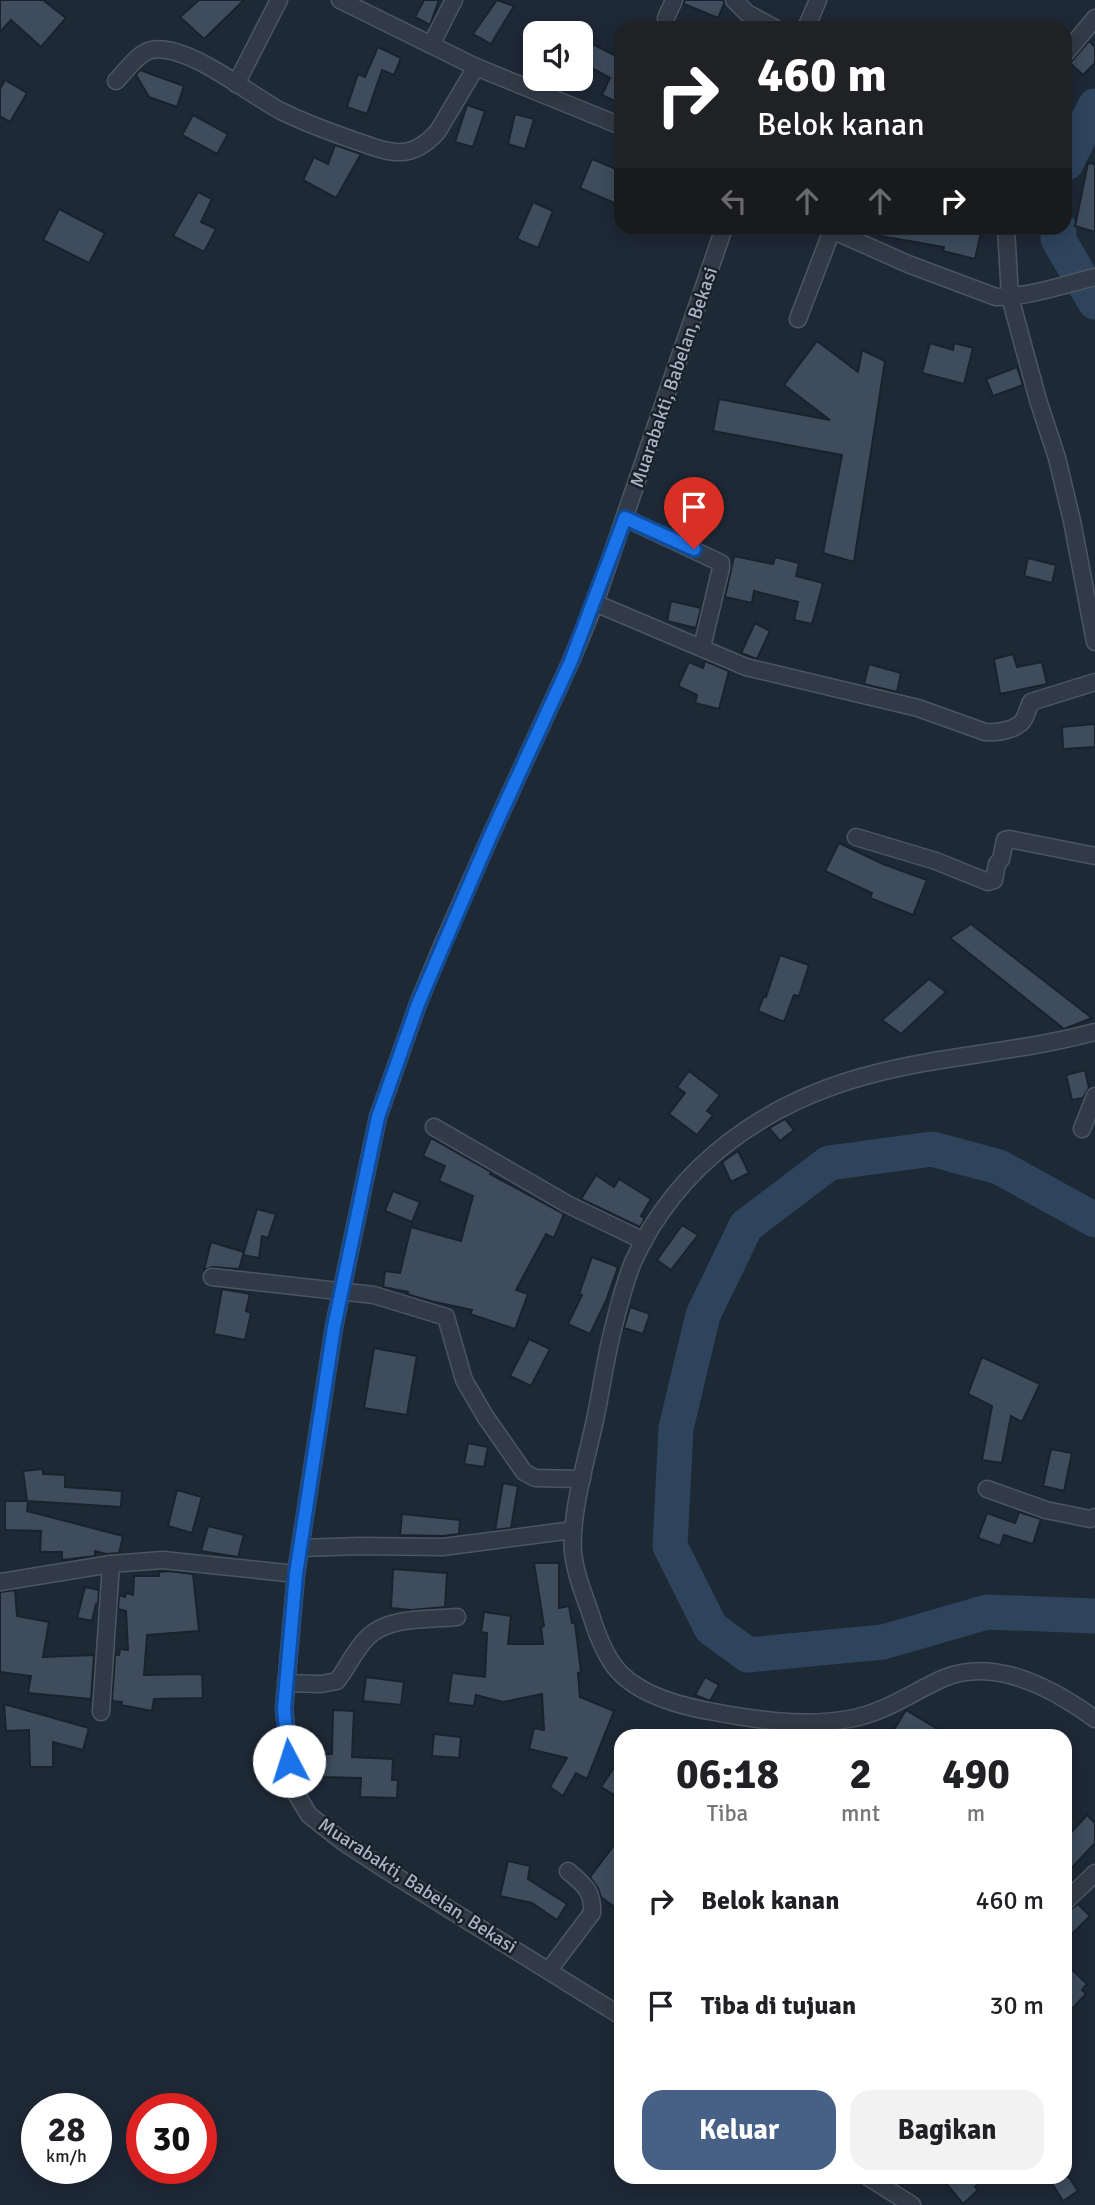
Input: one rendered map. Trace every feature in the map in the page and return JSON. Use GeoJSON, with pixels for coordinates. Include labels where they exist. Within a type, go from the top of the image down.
{"type":"FeatureCollection","features":[{"type":"Feature","properties":{"kind":"street"},"geometry":{"type":"LineString","coordinates":[[236,83],[279,0]]}},
{"type":"Feature","properties":{"kind":"street"},"geometry":{"type":"LineString","coordinates":[[340,0],[360,5],[476,68],[614,123]]}},
{"type":"Feature","properties":{"kind":"street"},"geometry":{"type":"LineString","coordinates":[[431,45],[454,0]]}},
{"type":"Feature","properties":{"kind":"street"},"geometry":{"type":"LineString","coordinates":[[666,18],[674,0]]}},
{"type":"Feature","properties":{"kind":"street"},"geometry":{"type":"LineString","coordinates":[[734,0],[747,13],[762,21]]}},
{"type":"Feature","properties":{"kind":"street"},"geometry":{"type":"LineString","coordinates":[[809,21],[818,0]]}},
{"type":"Feature","properties":{"kind":"street"},"geometry":{"type":"LineString","coordinates":[[1072,46],[1095,18]]}},
{"type":"Feature","properties":{"kind":"street"},"geometry":{"type":"LineString","coordinates":[[116,82],[143,53],[159,49],[181,53],[213,69],[279,110],[317,128],[388,152],[404,153],[430,141],[476,68]]}},
{"type":"Feature","properties":{"kind":"street","name":"Muarabakti, Babelan, Bekasi"},"geometry":{"type":"LineString","coordinates":[[614,2012],[386,1870],[309,1815],[297,1795],[291,1770],[284,1709],[296,1574],[334,1327],[378,1117],[442,946],[595,603],[722,235]]}},
{"type":"Feature","properties":{"kind":"street"},"geometry":{"type":"LineString","coordinates":[[798,319],[828,235]]}},
{"type":"Feature","properties":{"kind":"street"},"geometry":{"type":"LineString","coordinates":[[863,235],[908,264],[996,297],[1031,293],[1095,278]]}},
{"type":"Feature","properties":{"kind":"street"},"geometry":{"type":"LineString","coordinates":[[1006,235],[1010,297],[1057,458],[1095,642]]}},
{"type":"Feature","properties":{"kind":"street"},"geometry":{"type":"LineString","coordinates":[[625,518],[720,563],[722,569],[702,648]]}},
{"type":"Feature","properties":{"kind":"street"},"geometry":{"type":"LineString","coordinates":[[595,603],[746,667],[918,708],[985,732],[994,733],[1018,726],[1031,702],[1095,682]]}},
{"type":"Feature","properties":{"kind":"street"},"geometry":{"type":"LineString","coordinates":[[856,836],[936,861],[988,881],[994,880],[1005,840],[1009,839],[1095,856]]}},
{"type":"Feature","properties":{"kind":"street"},"geometry":{"type":"LineString","coordinates":[[1095,1032],[1026,1048],[870,1074],[778,1110],[748,1127],[719,1149],[671,1199],[632,1265],[611,1336],[573,1530],[575,1567],[600,1641],[615,1667],[641,1689],[681,1706],[736,1717],[850,1728],[947,1677],[976,1671],[1007,1674],[1028,1682],[1068,1700],[1095,1719]]}},
{"type":"Feature","properties":{"kind":"street"},"geometry":{"type":"LineString","coordinates":[[1082,1129],[1095,1096]]}},
{"type":"Feature","properties":{"kind":"street"},"geometry":{"type":"LineString","coordinates":[[434,1127],[567,1203],[644,1241]]}},
{"type":"Feature","properties":{"kind":"street"},"geometry":{"type":"LineString","coordinates":[[212,1278],[374,1295],[446,1317],[464,1380],[524,1472],[535,1478],[582,1479]]}},
{"type":"Feature","properties":{"kind":"street"},"geometry":{"type":"LineString","coordinates":[[986,1489],[1046,1510],[1090,1519],[1095,1517]]}},
{"type":"Feature","properties":{"kind":"street"},"geometry":{"type":"LineString","coordinates":[[302,1548],[443,1547],[573,1530]]}},
{"type":"Feature","properties":{"kind":"street"},"geometry":{"type":"LineString","coordinates":[[0,1582],[111,1564],[174,1560],[296,1574]]}},
{"type":"Feature","properties":{"kind":"street"},"geometry":{"type":"LineString","coordinates":[[101,1712],[111,1564]]}},
{"type":"Feature","properties":{"kind":"street"},"geometry":{"type":"LineString","coordinates":[[286,1683],[321,1684],[337,1681],[369,1635],[383,1627],[457,1617]]}},
{"type":"Feature","properties":{"kind":"street"},"geometry":{"type":"LineString","coordinates":[[549,1970],[592,1913],[591,1895],[568,1871]]}},
{"type":"Feature","properties":{"kind":"street"},"geometry":{"type":"LineString","coordinates":[[1072,1895],[1095,1873]]}},
{"type":"Feature","properties":{"kind":"street"},"geometry":{"type":"LineString","coordinates":[[879,2184],[912,2205]]}},
{"type":"Feature","properties":{"kind":"building"},"geometry":{"type":"Polygon","coordinates":[[[0,0],[43,0],[66,18],[41,47],[11,20],[0,32],[0,0]]]}},
{"type":"Feature","properties":{"kind":"building"},"geometry":{"type":"Polygon","coordinates":[[[199,0],[244,0],[204,39],[180,17],[199,0]]]}},
{"type":"Feature","properties":{"kind":"building"},"geometry":{"type":"Polygon","coordinates":[[[424,0],[439,0],[430,25],[415,17],[424,0]]]}},
{"type":"Feature","properties":{"kind":"building"},"geometry":{"type":"Polygon","coordinates":[[[497,0],[514,6],[491,44],[473,34],[497,0]]]}},
{"type":"Feature","properties":{"kind":"building"},"geometry":{"type":"Polygon","coordinates":[[[684,0],[724,0],[724,4],[718,18],[684,4],[684,0]]]}},
{"type":"Feature","properties":{"kind":"building"},"geometry":{"type":"Polygon","coordinates":[[[1089,41],[1095,47],[1095,63],[1083,75],[1072,65],[1072,61],[1089,41]]]}},
{"type":"Feature","properties":{"kind":"building"},"geometry":{"type":"Polygon","coordinates":[[[593,44],[614,55],[614,101],[602,95],[610,78],[593,69],[593,44]]]}},
{"type":"Feature","properties":{"kind":"building"},"geometry":{"type":"Polygon","coordinates":[[[378,47],[401,58],[394,75],[382,70],[367,114],[347,107],[358,74],[365,77],[378,47]]]}},
{"type":"Feature","properties":{"kind":"building"},"geometry":{"type":"Polygon","coordinates":[[[140,70],[184,86],[177,107],[149,97],[136,75],[140,70]]]}},
{"type":"Feature","properties":{"kind":"building"},"geometry":{"type":"Polygon","coordinates":[[[5,80],[27,93],[10,122],[0,116],[0,89],[5,80]]]}},
{"type":"Feature","properties":{"kind":"building"},"geometry":{"type":"Polygon","coordinates":[[[467,105],[485,111],[473,147],[455,142],[467,105]]]}},
{"type":"Feature","properties":{"kind":"building"},"geometry":{"type":"Polygon","coordinates":[[[515,114],[534,119],[525,149],[508,144],[515,114]]]}},
{"type":"Feature","properties":{"kind":"building"},"geometry":{"type":"Polygon","coordinates":[[[193,115],[228,134],[217,154],[182,135],[193,115]]]}},
{"type":"Feature","properties":{"kind":"building"},"geometry":{"type":"Polygon","coordinates":[[[335,145],[361,154],[336,198],[303,180],[314,157],[328,164],[335,145]]]}},
{"type":"Feature","properties":{"kind":"building"},"geometry":{"type":"Polygon","coordinates":[[[592,159],[614,168],[614,203],[580,188],[592,159]]]}},
{"type":"Feature","properties":{"kind":"building"},"geometry":{"type":"Polygon","coordinates":[[[1088,163],[1095,164],[1095,232],[1075,226],[1088,163]]]}},
{"type":"Feature","properties":{"kind":"building"},"geometry":{"type":"Polygon","coordinates":[[[198,192],[212,199],[201,222],[216,229],[204,252],[173,236],[198,192]]]}},
{"type":"Feature","properties":{"kind":"building"},"geometry":{"type":"Polygon","coordinates":[[[533,202],[553,211],[538,248],[517,239],[533,202]]]}},
{"type":"Feature","properties":{"kind":"building"},"geometry":{"type":"Polygon","coordinates":[[[59,209],[105,233],[89,263],[43,240],[59,209]]]}},
{"type":"Feature","properties":{"kind":"building"},"geometry":{"type":"Polygon","coordinates":[[[980,235],[975,259],[943,251],[944,247],[880,236],[980,235]]]}},
{"type":"Feature","properties":{"kind":"building"},"geometry":{"type":"Polygon","coordinates":[[[817,341],[858,372],[862,350],[885,361],[854,562],[823,553],[842,455],[713,431],[719,399],[830,420],[784,385],[817,341]]]}},
{"type":"Feature","properties":{"kind":"building"},"geometry":{"type":"Polygon","coordinates":[[[930,343],[953,350],[954,343],[973,348],[964,384],[922,373],[930,343]]]}},
{"type":"Feature","properties":{"kind":"building"},"geometry":{"type":"Polygon","coordinates":[[[1017,367],[1023,385],[993,396],[986,379],[1017,367]]]}},
{"type":"Feature","properties":{"kind":"building"},"geometry":{"type":"Polygon","coordinates":[[[734,556],[773,564],[775,557],[799,563],[796,576],[823,583],[812,624],[794,620],[798,602],[754,591],[752,603],[725,597],[734,556]]]}},
{"type":"Feature","properties":{"kind":"building"},"geometry":{"type":"Polygon","coordinates":[[[1028,558],[1056,565],[1052,583],[1024,576],[1028,558]]]}},
{"type":"Feature","properties":{"kind":"building"},"geometry":{"type":"Polygon","coordinates":[[[671,601],[701,608],[696,628],[667,621],[671,601]]]}},
{"type":"Feature","properties":{"kind":"building"},"geometry":{"type":"Polygon","coordinates":[[[755,623],[770,631],[757,659],[741,653],[755,623]]]}},
{"type":"Feature","properties":{"kind":"building"},"geometry":{"type":"Polygon","coordinates":[[[1013,654],[1017,667],[1042,662],[1047,684],[1000,694],[994,659],[1013,654]]]}},
{"type":"Feature","properties":{"kind":"building"},"geometry":{"type":"Polygon","coordinates":[[[705,661],[729,671],[719,709],[695,703],[697,695],[678,686],[689,662],[703,668],[705,661]]]}},
{"type":"Feature","properties":{"kind":"building"},"geometry":{"type":"Polygon","coordinates":[[[869,664],[901,673],[897,692],[864,684],[869,664]]]}},
{"type":"Feature","properties":{"kind":"building"},"geometry":{"type":"Polygon","coordinates":[[[1095,724],[1095,747],[1063,749],[1062,727],[1095,724]]]}},
{"type":"Feature","properties":{"kind":"building"},"geometry":{"type":"Polygon","coordinates":[[[839,843],[883,864],[927,880],[913,915],[870,898],[872,893],[825,871],[839,843]]]}},
{"type":"Feature","properties":{"kind":"building"},"geometry":{"type":"Polygon","coordinates":[[[971,924],[1092,1018],[1064,1029],[950,938],[971,924]]]}},
{"type":"Feature","properties":{"kind":"building"},"geometry":{"type":"Polygon","coordinates":[[[780,955],[809,965],[799,996],[794,995],[784,1022],[758,1011],[764,996],[766,997],[780,955]]]}},
{"type":"Feature","properties":{"kind":"building"},"geometry":{"type":"Polygon","coordinates":[[[929,979],[946,992],[901,1034],[882,1020],[929,979]]]}},
{"type":"Feature","properties":{"kind":"building"},"geometry":{"type":"Polygon","coordinates":[[[1085,1070],[1089,1088],[1083,1098],[1072,1100],[1066,1075],[1085,1070]]]}},
{"type":"Feature","properties":{"kind":"building"},"geometry":{"type":"Polygon","coordinates":[[[689,1071],[720,1095],[707,1111],[713,1115],[697,1135],[669,1114],[685,1093],[677,1087],[689,1071]]]}},
{"type":"Feature","properties":{"kind":"building"},"geometry":{"type":"Polygon","coordinates":[[[785,1119],[794,1130],[780,1141],[769,1128],[785,1119]]]}},
{"type":"Feature","properties":{"kind":"building"},"geometry":{"type":"Polygon","coordinates":[[[431,1138],[564,1214],[554,1238],[546,1234],[516,1290],[528,1294],[515,1329],[470,1314],[472,1310],[383,1287],[385,1271],[400,1273],[411,1227],[461,1241],[473,1196],[439,1181],[445,1166],[423,1156],[431,1138]]]}},
{"type":"Feature","properties":{"kind":"building"},"geometry":{"type":"Polygon","coordinates":[[[738,1151],[749,1173],[731,1182],[722,1162],[738,1151]]]}},
{"type":"Feature","properties":{"kind":"building"},"geometry":{"type":"Polygon","coordinates":[[[596,1175],[614,1187],[619,1179],[651,1199],[641,1216],[645,1218],[640,1227],[581,1199],[596,1175]]]}},
{"type":"Feature","properties":{"kind":"building"},"geometry":{"type":"Polygon","coordinates":[[[393,1191],[420,1202],[412,1222],[385,1211],[393,1191]]]}},
{"type":"Feature","properties":{"kind":"building"},"geometry":{"type":"Polygon","coordinates":[[[257,1209],[276,1214],[268,1238],[262,1236],[259,1258],[243,1255],[257,1209]]]}},
{"type":"Feature","properties":{"kind":"building"},"geometry":{"type":"Polygon","coordinates":[[[682,1225],[698,1235],[671,1270],[657,1260],[682,1225]]]}},
{"type":"Feature","properties":{"kind":"building"},"geometry":{"type":"Polygon","coordinates":[[[211,1242],[244,1252],[239,1269],[213,1267],[204,1270],[211,1242]]]}},
{"type":"Feature","properties":{"kind":"building"},"geometry":{"type":"Polygon","coordinates":[[[592,1257],[618,1267],[590,1334],[568,1324],[582,1295],[579,1294],[592,1257]]]}},
{"type":"Feature","properties":{"kind":"building"},"geometry":{"type":"Polygon","coordinates":[[[222,1289],[250,1294],[246,1311],[251,1313],[245,1340],[214,1334],[222,1289]]]}},
{"type":"Feature","properties":{"kind":"building"},"geometry":{"type":"Polygon","coordinates":[[[630,1307],[650,1314],[643,1334],[624,1328],[630,1307]]]}},
{"type":"Feature","properties":{"kind":"building"},"geometry":{"type":"Polygon","coordinates":[[[529,1339],[550,1349],[531,1386],[510,1376],[529,1339]]]}},
{"type":"Feature","properties":{"kind":"building"},"geometry":{"type":"Polygon","coordinates":[[[374,1348],[417,1356],[407,1415],[364,1408],[374,1348]]]}},
{"type":"Feature","properties":{"kind":"building"},"geometry":{"type":"Polygon","coordinates":[[[982,1357],[1040,1384],[1022,1422],[1011,1416],[1002,1463],[982,1460],[992,1406],[968,1394],[982,1357]]]}},
{"type":"Feature","properties":{"kind":"building"},"geometry":{"type":"Polygon","coordinates":[[[468,1443],[488,1447],[484,1467],[464,1464],[468,1443]]]}},
{"type":"Feature","properties":{"kind":"building"},"geometry":{"type":"Polygon","coordinates":[[[1051,1449],[1072,1453],[1064,1491],[1043,1486],[1051,1449]]]}},
{"type":"Feature","properties":{"kind":"building"},"geometry":{"type":"Polygon","coordinates":[[[43,1469],[43,1474],[65,1475],[65,1487],[122,1491],[121,1507],[28,1501],[27,1511],[123,1536],[119,1553],[95,1551],[95,1556],[62,1560],[62,1552],[40,1552],[41,1531],[5,1530],[5,1501],[27,1501],[23,1471],[43,1469]]]}},
{"type":"Feature","properties":{"kind":"building"},"geometry":{"type":"Polygon","coordinates":[[[503,1483],[518,1486],[511,1528],[495,1530],[503,1483]]]}},
{"type":"Feature","properties":{"kind":"building"},"geometry":{"type":"Polygon","coordinates":[[[177,1490],[202,1497],[192,1533],[168,1526],[177,1490]]]}},
{"type":"Feature","properties":{"kind":"building"},"geometry":{"type":"Polygon","coordinates":[[[1019,1512],[1041,1519],[1033,1544],[1004,1535],[1000,1546],[978,1538],[987,1513],[1015,1523],[1019,1512]]]}},
{"type":"Feature","properties":{"kind":"building"},"geometry":{"type":"Polygon","coordinates":[[[402,1514],[460,1520],[459,1534],[400,1535],[402,1514]]]}},
{"type":"Feature","properties":{"kind":"building"},"geometry":{"type":"Polygon","coordinates":[[[208,1526],[244,1535],[238,1557],[201,1551],[208,1526]]]}},
{"type":"Feature","properties":{"kind":"building"},"geometry":{"type":"Polygon","coordinates":[[[534,1563],[559,1563],[559,1608],[569,1606],[572,1623],[575,1623],[581,1672],[578,1673],[580,1697],[614,1711],[587,1779],[576,1773],[563,1796],[550,1787],[567,1758],[529,1749],[534,1728],[544,1730],[542,1694],[503,1702],[476,1695],[474,1706],[448,1703],[452,1673],[485,1677],[487,1633],[481,1632],[484,1612],[511,1616],[508,1644],[543,1644],[541,1627],[544,1626],[534,1563]]]}},
{"type":"Feature","properties":{"kind":"building"},"geometry":{"type":"Polygon","coordinates":[[[393,1569],[447,1573],[445,1607],[411,1610],[391,1608],[393,1569]]]}},
{"type":"Feature","properties":{"kind":"building"},"geometry":{"type":"Polygon","coordinates":[[[159,1572],[193,1574],[199,1631],[147,1635],[144,1675],[202,1674],[203,1698],[154,1699],[152,1711],[121,1705],[122,1702],[112,1701],[115,1655],[119,1655],[120,1649],[128,1650],[126,1611],[118,1609],[119,1595],[133,1595],[134,1576],[159,1576],[159,1572]]]}},
{"type":"Feature","properties":{"kind":"building"},"geometry":{"type":"Polygon","coordinates":[[[85,1587],[99,1590],[98,1604],[92,1621],[77,1618],[85,1587]]]}},
{"type":"Feature","properties":{"kind":"building"},"geometry":{"type":"Polygon","coordinates":[[[15,1590],[17,1616],[49,1622],[43,1657],[94,1655],[91,1699],[28,1693],[31,1676],[0,1672],[0,1592],[15,1590]]]}},
{"type":"Feature","properties":{"kind":"building"},"geometry":{"type":"Polygon","coordinates":[[[366,1677],[404,1682],[401,1705],[363,1701],[366,1677]]]}},
{"type":"Feature","properties":{"kind":"building"},"geometry":{"type":"Polygon","coordinates":[[[705,1677],[719,1685],[710,1701],[695,1695],[705,1677]]]}},
{"type":"Feature","properties":{"kind":"building"},"geometry":{"type":"Polygon","coordinates":[[[4,1704],[89,1728],[83,1750],[53,1742],[53,1767],[30,1767],[29,1730],[6,1731],[4,1704]]]}},
{"type":"Feature","properties":{"kind":"building"},"geometry":{"type":"Polygon","coordinates":[[[333,1710],[354,1711],[352,1757],[393,1759],[392,1780],[398,1780],[397,1798],[360,1797],[361,1778],[323,1777],[323,1754],[332,1754],[333,1710]]]}},
{"type":"Feature","properties":{"kind":"building"},"geometry":{"type":"Polygon","coordinates":[[[906,1710],[937,1729],[894,1729],[906,1710]]]}},
{"type":"Feature","properties":{"kind":"building"},"geometry":{"type":"Polygon","coordinates":[[[434,1734],[461,1737],[459,1758],[432,1756],[434,1734]]]}},
{"type":"Feature","properties":{"kind":"building"},"geometry":{"type":"Polygon","coordinates":[[[614,1768],[614,1795],[601,1787],[614,1768]]]}},
{"type":"Feature","properties":{"kind":"building"},"geometry":{"type":"Polygon","coordinates":[[[1087,1815],[1095,1823],[1095,1843],[1072,1868],[1072,1831],[1087,1815]]]}},
{"type":"Feature","properties":{"kind":"building"},"geometry":{"type":"Polygon","coordinates":[[[614,1845],[614,1907],[601,1897],[590,1877],[614,1845]]]}},
{"type":"Feature","properties":{"kind":"building"},"geometry":{"type":"Polygon","coordinates":[[[508,1861],[530,1866],[528,1879],[567,1904],[557,1920],[532,1903],[500,1896],[508,1861]]]}},
{"type":"Feature","properties":{"kind":"building"},"geometry":{"type":"Polygon","coordinates":[[[1078,1904],[1090,1916],[1072,1934],[1072,1908],[1078,1904]]]}},
{"type":"Feature","properties":{"kind":"building"},"geometry":{"type":"Polygon","coordinates":[[[1072,1970],[1087,1984],[1082,1990],[1086,1994],[1072,2009],[1072,1970]]]}},
{"type":"Feature","properties":{"kind":"building"},"geometry":{"type":"Polygon","coordinates":[[[1072,2182],[1078,2191],[1063,2201],[1052,2184],[1072,2184],[1072,2182]]]}},
{"type":"Feature","properties":{"kind":"building"},"geometry":{"type":"Polygon","coordinates":[[[947,2184],[978,2184],[975,2187],[978,2190],[963,2204],[947,2184]]]}},
{"type":"Feature","properties":{"kind":"waterway"},"geometry":{"type":"LineString","coordinates":[[1072,151],[1095,106]]}},
{"type":"Feature","properties":{"kind":"waterway"},"geometry":{"type":"LineString","coordinates":[[1058,235],[1058,239],[1095,302]]}},
{"type":"Feature","properties":{"kind":"waterway"},"geometry":{"type":"LineString","coordinates":[[1095,1220],[999,1167],[932,1149],[829,1163],[746,1226],[703,1315],[676,1428],[670,1546],[711,1628],[748,1655],[883,1642],[987,1612],[1095,1616]]}},
{"type":"Feature","properties":{"kind":"route"},"geometry":{"type":"LineString","coordinates":[[289,1761],[284,1709],[296,1574],[334,1327],[367,1164],[389,1083],[442,946],[571,661],[625,518],[694,549]]}}]}
